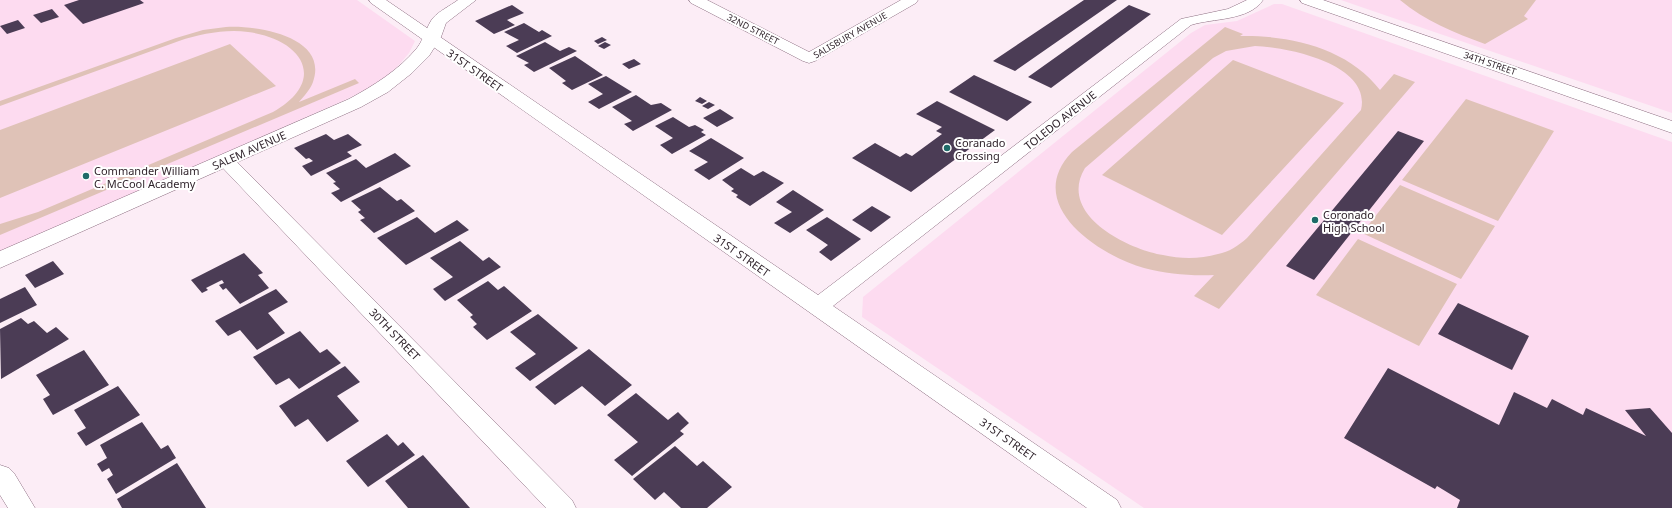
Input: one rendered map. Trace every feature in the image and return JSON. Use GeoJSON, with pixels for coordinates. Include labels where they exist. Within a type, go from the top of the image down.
{"type":"FeatureCollection","features":[{"type":"Feature","properties":{"kind":"street","name":"31ST STREET"},"geometry":{"type":"LineString","coordinates":[[376,0],[1108,508]]}},
{"type":"Feature","properties":{"kind":"street","name":"SALEM AVENUE"},"geometry":{"type":"LineString","coordinates":[[0,260],[355,103],[382,88],[406,69],[423,52],[432,40],[439,21],[468,0]]}},
{"type":"Feature","properties":{"kind":"street","name":"32ND STREET"},"geometry":{"type":"LineString","coordinates":[[696,0],[809,58]]}},
{"type":"Feature","properties":{"kind":"street","name":"SALISBURY AVENUE"},"geometry":{"type":"LineString","coordinates":[[809,58],[911,0]]}},
{"type":"Feature","properties":{"kind":"street","name":"TOLEDO AVENUE"},"geometry":{"type":"LineString","coordinates":[[817,306],[1186,22],[1194,19],[1228,14],[1245,9],[1256,0]]}},
{"type":"Feature","properties":{"kind":"street","name":"34TH STREET"},"geometry":{"type":"LineString","coordinates":[[1308,0],[1672,127]]}},
{"type":"Feature","properties":{"kind":"street","name":"30TH STREET"},"geometry":{"type":"LineString","coordinates":[[226,161],[563,508]]}},
{"type":"Feature","properties":{"kind":"street"},"geometry":{"type":"LineString","coordinates":[[0,476],[5,481],[22,508]]}},
{"type":"Feature","properties":{"kind":"shaded area","name":"Commander William C. McCool Academy"},"geometry":{"type":"Polygon","coordinates":[[[0,0],[357,0],[415,41],[409,53],[399,65],[388,75],[369,88],[345,100],[0,252],[0,0]]]}},
{"type":"Feature","properties":{"kind":"shaded area"},"geometry":{"type":"Polygon","coordinates":[[[1341,0],[1672,0],[1672,113],[1364,8],[1341,0]]]}},
{"type":"Feature","properties":{"kind":"shaded area"},"geometry":{"type":"Polygon","coordinates":[[[1400,0],[1536,0],[1524,16],[1528,19],[1485,44],[1452,31],[1430,20],[1400,0]]]}},
{"type":"Feature","properties":{"kind":"shaded area","name":"Coronado High School"},"geometry":{"type":"Polygon","coordinates":[[[1274,4],[1282,4],[1672,142],[1672,508],[1144,508],[862,317],[863,297],[1191,33],[1205,25],[1237,21],[1274,4]]]}},
{"type":"Feature","properties":{"kind":"shaded area"},"geometry":{"type":"Polygon","coordinates":[[[226,27],[254,28],[287,36],[300,44],[310,54],[315,66],[313,82],[309,90],[299,102],[355,79],[359,83],[0,235],[0,224],[38,212],[273,112],[290,100],[300,87],[304,74],[302,63],[294,52],[283,43],[267,36],[248,32],[231,31],[204,34],[179,41],[0,106],[0,101],[176,38],[203,30],[226,27]]]}},
{"type":"Feature","properties":{"kind":"shaded area"},"geometry":{"type":"Polygon","coordinates":[[[1225,27],[1243,34],[1240,36],[1278,38],[1317,47],[1335,54],[1352,64],[1367,76],[1380,90],[1394,74],[1415,82],[1219,309],[1194,296],[1214,275],[1179,274],[1144,268],[1106,252],[1072,225],[1061,208],[1056,190],[1059,171],[1072,152],[1225,27]],[[1255,46],[1226,51],[1213,58],[1085,168],[1079,185],[1080,200],[1088,214],[1100,226],[1115,237],[1148,251],[1163,255],[1190,258],[1211,256],[1226,252],[1247,238],[1361,110],[1361,94],[1354,81],[1341,70],[1324,61],[1306,55],[1269,47],[1255,46]]]}},
{"type":"Feature","properties":{"kind":"shaded area"},"geometry":{"type":"Polygon","coordinates":[[[230,44],[276,86],[0,198],[0,130],[230,44]]]}},
{"type":"Feature","properties":{"kind":"shaded area"},"geometry":{"type":"Polygon","coordinates":[[[1233,60],[1344,103],[1222,235],[1102,175],[1233,60]]]}},
{"type":"Feature","properties":{"kind":"shaded area"},"geometry":{"type":"Polygon","coordinates":[[[1466,99],[1554,131],[1498,221],[1402,180],[1466,99]]]}},
{"type":"Feature","properties":{"kind":"shaded area"},"geometry":{"type":"Polygon","coordinates":[[[1400,185],[1495,226],[1461,279],[1362,233],[1400,185]]]}},
{"type":"Feature","properties":{"kind":"shaded area"},"geometry":{"type":"Polygon","coordinates":[[[1358,239],[1457,284],[1419,346],[1316,295],[1358,239]]]}},
{"type":"Feature","properties":{"kind":"building"},"geometry":{"type":"Polygon","coordinates":[[[79,0],[140,0],[144,3],[83,24],[64,5],[79,0]]]}},
{"type":"Feature","properties":{"kind":"building"},"geometry":{"type":"Polygon","coordinates":[[[1084,0],[1117,0],[1015,71],[993,61],[1084,0]]]}},
{"type":"Feature","properties":{"kind":"building"},"geometry":{"type":"Polygon","coordinates":[[[512,5],[524,13],[507,20],[515,25],[494,34],[475,21],[512,5]]]}},
{"type":"Feature","properties":{"kind":"building"},"geometry":{"type":"Polygon","coordinates":[[[1129,5],[1151,14],[1051,88],[1028,77],[1129,5]]]}},
{"type":"Feature","properties":{"kind":"building"},"geometry":{"type":"Polygon","coordinates":[[[52,9],[59,17],[41,23],[33,15],[52,9]]]}},
{"type":"Feature","properties":{"kind":"building"},"geometry":{"type":"Polygon","coordinates":[[[18,20],[25,28],[7,34],[0,26],[18,20]]]}},
{"type":"Feature","properties":{"kind":"building"},"geometry":{"type":"Polygon","coordinates":[[[524,23],[539,32],[542,30],[552,36],[517,53],[506,46],[519,40],[504,32],[524,23]]]}},
{"type":"Feature","properties":{"kind":"building"},"geometry":{"type":"Polygon","coordinates":[[[602,37],[607,40],[598,44],[594,41],[602,37]]]}},
{"type":"Feature","properties":{"kind":"building"},"geometry":{"type":"Polygon","coordinates":[[[545,42],[560,51],[569,47],[577,51],[534,72],[524,65],[529,63],[516,56],[545,42]]]}},
{"type":"Feature","properties":{"kind":"building"},"geometry":{"type":"Polygon","coordinates":[[[605,42],[611,45],[604,49],[598,46],[605,42]]]}},
{"type":"Feature","properties":{"kind":"building"},"geometry":{"type":"Polygon","coordinates":[[[575,56],[603,75],[572,90],[562,83],[566,81],[549,68],[575,56]]]}},
{"type":"Feature","properties":{"kind":"building"},"geometry":{"type":"Polygon","coordinates":[[[634,59],[641,64],[629,69],[622,64],[634,59]]]}},
{"type":"Feature","properties":{"kind":"building","name":"Coranado Crossing"},"geometry":{"type":"Polygon","coordinates":[[[974,75],[1032,102],[1007,121],[949,92],[974,75]]]}},
{"type":"Feature","properties":{"kind":"building"},"geometry":{"type":"Polygon","coordinates":[[[606,76],[632,92],[599,109],[588,102],[603,94],[588,84],[606,76]]]}},
{"type":"Feature","properties":{"kind":"building"},"geometry":{"type":"Polygon","coordinates":[[[636,95],[651,105],[661,103],[672,110],[633,131],[624,124],[632,121],[612,107],[636,95]]]}},
{"type":"Feature","properties":{"kind":"building"},"geometry":{"type":"Polygon","coordinates":[[[700,97],[707,101],[702,104],[695,101],[700,97]]]}},
{"type":"Feature","properties":{"kind":"building","name":"Coranado Crossing"},"geometry":{"type":"Polygon","coordinates":[[[937,101],[995,130],[911,192],[852,158],[875,143],[900,157],[906,153],[912,156],[942,134],[936,131],[942,127],[916,114],[937,101]]]}},
{"type":"Feature","properties":{"kind":"building"},"geometry":{"type":"Polygon","coordinates":[[[709,102],[715,105],[708,109],[702,106],[709,102]]]}},
{"type":"Feature","properties":{"kind":"building"},"geometry":{"type":"Polygon","coordinates":[[[720,109],[734,118],[717,127],[703,118],[720,109]]]}},
{"type":"Feature","properties":{"kind":"building"},"geometry":{"type":"Polygon","coordinates":[[[673,117],[689,127],[695,125],[704,130],[701,132],[706,135],[672,154],[660,145],[673,138],[655,126],[673,117]]]}},
{"type":"Feature","properties":{"kind":"building"},"geometry":{"type":"Polygon","coordinates":[[[1398,131],[1424,141],[1314,280],[1286,266],[1398,131]]]}},
{"type":"Feature","properties":{"kind":"building"},"geometry":{"type":"Polygon","coordinates":[[[326,134],[334,140],[348,134],[362,145],[347,152],[352,156],[311,176],[302,166],[313,161],[309,158],[306,159],[294,148],[326,134]]]}},
{"type":"Feature","properties":{"kind":"building"},"geometry":{"type":"Polygon","coordinates":[[[711,138],[744,158],[709,180],[694,170],[708,162],[689,151],[711,138]]]}},
{"type":"Feature","properties":{"kind":"building"},"geometry":{"type":"Polygon","coordinates":[[[395,153],[411,166],[341,202],[331,193],[340,189],[333,183],[336,182],[326,173],[356,159],[366,168],[395,153]]]}},
{"type":"Feature","properties":{"kind":"building"},"geometry":{"type":"Polygon","coordinates":[[[741,168],[754,176],[763,171],[784,183],[750,206],[736,197],[738,195],[731,191],[734,189],[722,180],[741,168]]]}},
{"type":"Feature","properties":{"kind":"building"},"geometry":{"type":"Polygon","coordinates":[[[380,187],[397,201],[401,199],[415,211],[374,233],[360,220],[365,218],[358,212],[361,210],[351,201],[380,187]]]}},
{"type":"Feature","properties":{"kind":"building"},"geometry":{"type":"Polygon","coordinates":[[[793,190],[824,210],[790,233],[774,223],[792,212],[776,202],[793,190]]]}},
{"type":"Feature","properties":{"kind":"building"},"geometry":{"type":"Polygon","coordinates":[[[872,206],[891,217],[871,232],[852,220],[872,206]]]}},
{"type":"Feature","properties":{"kind":"building"},"geometry":{"type":"Polygon","coordinates":[[[417,217],[435,233],[457,220],[469,230],[406,265],[377,238],[417,217]]]}},
{"type":"Feature","properties":{"kind":"building"},"geometry":{"type":"Polygon","coordinates":[[[827,217],[861,239],[831,261],[819,252],[828,245],[806,230],[827,217]]]}},
{"type":"Feature","properties":{"kind":"building"},"geometry":{"type":"Polygon","coordinates":[[[460,241],[483,261],[489,257],[501,267],[445,301],[433,289],[453,277],[430,258],[460,241]]]}},
{"type":"Feature","properties":{"kind":"building"},"geometry":{"type":"Polygon","coordinates":[[[244,253],[263,273],[258,275],[269,288],[240,304],[226,288],[223,290],[219,285],[224,283],[222,280],[206,288],[208,290],[202,293],[191,280],[244,253]]]}},
{"type":"Feature","properties":{"kind":"building"},"geometry":{"type":"Polygon","coordinates":[[[53,261],[64,274],[35,288],[25,275],[53,261]]]}},
{"type":"Feature","properties":{"kind":"building"},"geometry":{"type":"Polygon","coordinates":[[[488,281],[498,290],[504,286],[532,311],[487,340],[473,327],[477,324],[470,317],[473,315],[457,300],[488,281]]]}},
{"type":"Feature","properties":{"kind":"building"},"geometry":{"type":"Polygon","coordinates":[[[25,287],[37,305],[0,323],[0,299],[25,287]]]}},
{"type":"Feature","properties":{"kind":"building"},"geometry":{"type":"Polygon","coordinates":[[[276,289],[288,302],[268,313],[285,333],[257,350],[240,330],[228,336],[215,321],[276,289]]]}},
{"type":"Feature","properties":{"kind":"building"},"geometry":{"type":"Polygon","coordinates":[[[1458,303],[1529,336],[1512,370],[1438,334],[1458,303]]]}},
{"type":"Feature","properties":{"kind":"building"},"geometry":{"type":"Polygon","coordinates":[[[538,314],[578,348],[530,381],[515,368],[536,354],[510,332],[538,314]]]}},
{"type":"Feature","properties":{"kind":"building"},"geometry":{"type":"Polygon","coordinates":[[[21,318],[28,324],[34,321],[47,333],[56,327],[69,339],[1,379],[0,329],[21,318]]]}},
{"type":"Feature","properties":{"kind":"building"},"geometry":{"type":"Polygon","coordinates":[[[300,331],[320,353],[327,349],[341,363],[299,389],[289,378],[276,385],[253,357],[300,331]]]}},
{"type":"Feature","properties":{"kind":"building"},"geometry":{"type":"Polygon","coordinates":[[[589,349],[632,385],[605,406],[582,386],[555,405],[535,387],[589,349]]]}},
{"type":"Feature","properties":{"kind":"building"},"geometry":{"type":"Polygon","coordinates":[[[84,350],[109,385],[53,415],[43,399],[50,395],[36,375],[84,350]]]}},
{"type":"Feature","properties":{"kind":"building"},"geometry":{"type":"Polygon","coordinates":[[[345,366],[360,382],[337,396],[359,421],[327,442],[308,419],[295,427],[279,406],[345,366]]]}},
{"type":"Feature","properties":{"kind":"building"},"geometry":{"type":"Polygon","coordinates":[[[1388,368],[1499,425],[1514,392],[1547,408],[1552,399],[1583,415],[1586,408],[1646,436],[1625,410],[1650,408],[1672,433],[1672,508],[1457,508],[1460,500],[1437,486],[1435,489],[1344,438],[1388,368]]]}},
{"type":"Feature","properties":{"kind":"building"},"geometry":{"type":"Polygon","coordinates":[[[118,386],[140,415],[86,446],[77,433],[86,428],[74,410],[118,386]]]}},
{"type":"Feature","properties":{"kind":"building"},"geometry":{"type":"Polygon","coordinates":[[[636,393],[668,420],[678,412],[689,423],[680,431],[684,434],[632,476],[614,460],[638,442],[607,415],[636,393]]]}},
{"type":"Feature","properties":{"kind":"building"},"geometry":{"type":"Polygon","coordinates":[[[142,422],[161,449],[168,445],[176,458],[116,494],[107,479],[113,475],[109,468],[102,472],[97,464],[107,458],[100,445],[142,422]]]}},
{"type":"Feature","properties":{"kind":"building"},"geometry":{"type":"Polygon","coordinates":[[[387,434],[398,446],[403,442],[415,455],[368,487],[346,461],[387,434]]]}},
{"type":"Feature","properties":{"kind":"building"},"geometry":{"type":"Polygon","coordinates":[[[675,446],[697,466],[703,461],[732,487],[707,508],[681,508],[664,492],[655,500],[633,479],[675,446]]]}},
{"type":"Feature","properties":{"kind":"building"},"geometry":{"type":"Polygon","coordinates":[[[423,455],[470,508],[408,508],[385,481],[423,455]]]}},
{"type":"Feature","properties":{"kind":"building"},"geometry":{"type":"Polygon","coordinates":[[[177,463],[206,508],[122,508],[117,499],[177,463]]]}},
{"type":"Feature","properties":{"kind":"place","name":"Coranado Crossing"},"geometry":{"type":"Point","coordinates":[947,148]}},
{"type":"Feature","properties":{"kind":"place","name":"Commander William C. McCool Academy"},"geometry":{"type":"Point","coordinates":[86,176]}},
{"type":"Feature","properties":{"kind":"place","name":"Coronado High School"},"geometry":{"type":"Point","coordinates":[1315,220]}}]}
